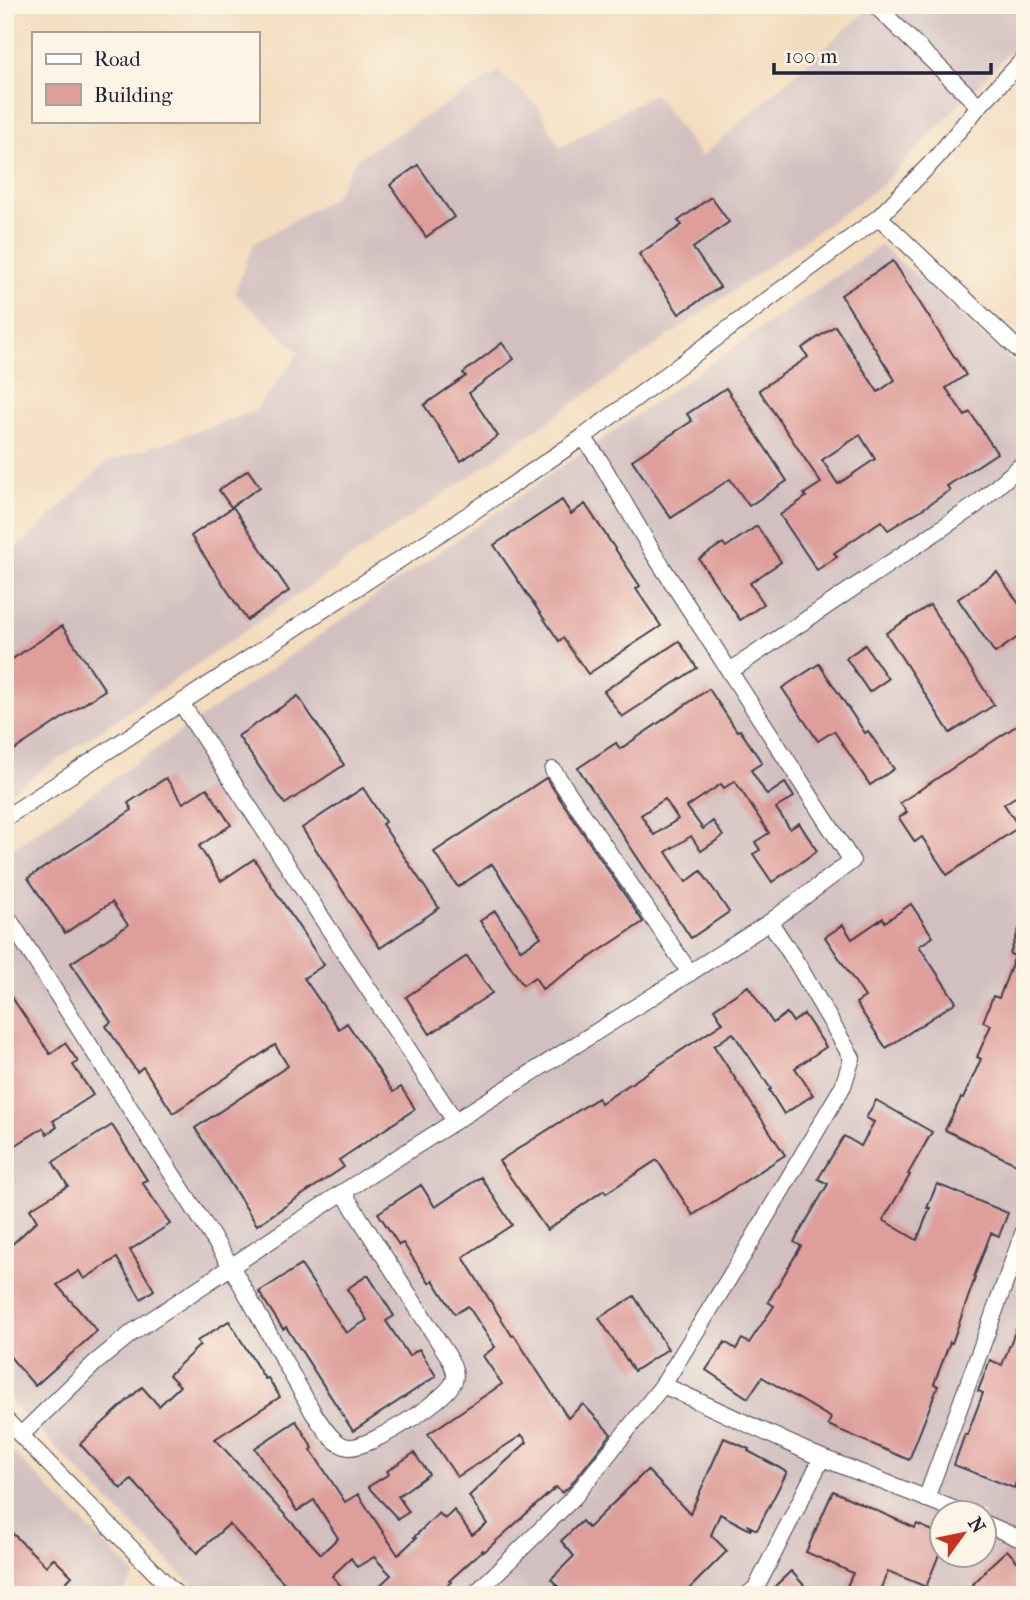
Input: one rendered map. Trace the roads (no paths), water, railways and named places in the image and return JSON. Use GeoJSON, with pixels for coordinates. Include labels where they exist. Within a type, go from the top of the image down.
{"type":"FeatureCollection","features":[{"type":"Feature","properties":{"kind":"street"},"geometry":{"type":"LineString","coordinates":[[875,5],[979,106]]}},
{"type":"Feature","properties":{"kind":"street"},"geometry":{"type":"LineString","coordinates":[[5,818],[583,437],[879,217],[1025,58]]}},
{"type":"Feature","properties":{"kind":"street"},"geometry":{"type":"LineString","coordinates":[[879,217],[1025,356]]}},
{"type":"Feature","properties":{"kind":"street"},"geometry":{"type":"LineString","coordinates":[[21,1435],[95,1363],[133,1332],[343,1192],[770,922],[852,861],[652,551],[600,461],[583,437]]}},
{"type":"Feature","properties":{"kind":"street"},"geometry":{"type":"LineString","coordinates":[[730,671],[976,505],[1025,462]]}},
{"type":"Feature","properties":{"kind":"street"},"geometry":{"type":"LineString","coordinates":[[181,703],[455,1121]]}},
{"type":"Feature","properties":{"kind":"street"},"geometry":{"type":"LineString","coordinates":[[554,770],[690,973]]}},
{"type":"Feature","properties":{"kind":"street"},"geometry":{"type":"LineString","coordinates":[[5,913],[232,1266],[314,1414],[329,1434],[342,1445],[352,1448],[363,1445],[423,1411],[444,1395],[453,1383],[455,1371],[343,1192]]}},
{"type":"Feature","properties":{"kind":"street"},"geometry":{"type":"LineString","coordinates":[[474,1595],[575,1496],[663,1385],[843,1086],[852,1058],[770,922]]}},
{"type":"Feature","properties":{"kind":"street"},"geometry":{"type":"LineString","coordinates":[[663,1385],[822,1458],[926,1499],[1025,1228]]}},
{"type":"Feature","properties":{"kind":"street"},"geometry":{"type":"LineString","coordinates":[[5,1419],[168,1592]]}},
{"type":"Feature","properties":{"kind":"street"},"geometry":{"type":"LineString","coordinates":[[747,1595],[756,1588],[822,1458]]}},
{"type":"Feature","properties":{"kind":"street"},"geometry":{"type":"LineString","coordinates":[[998,1529],[1025,1541]]}}]}
